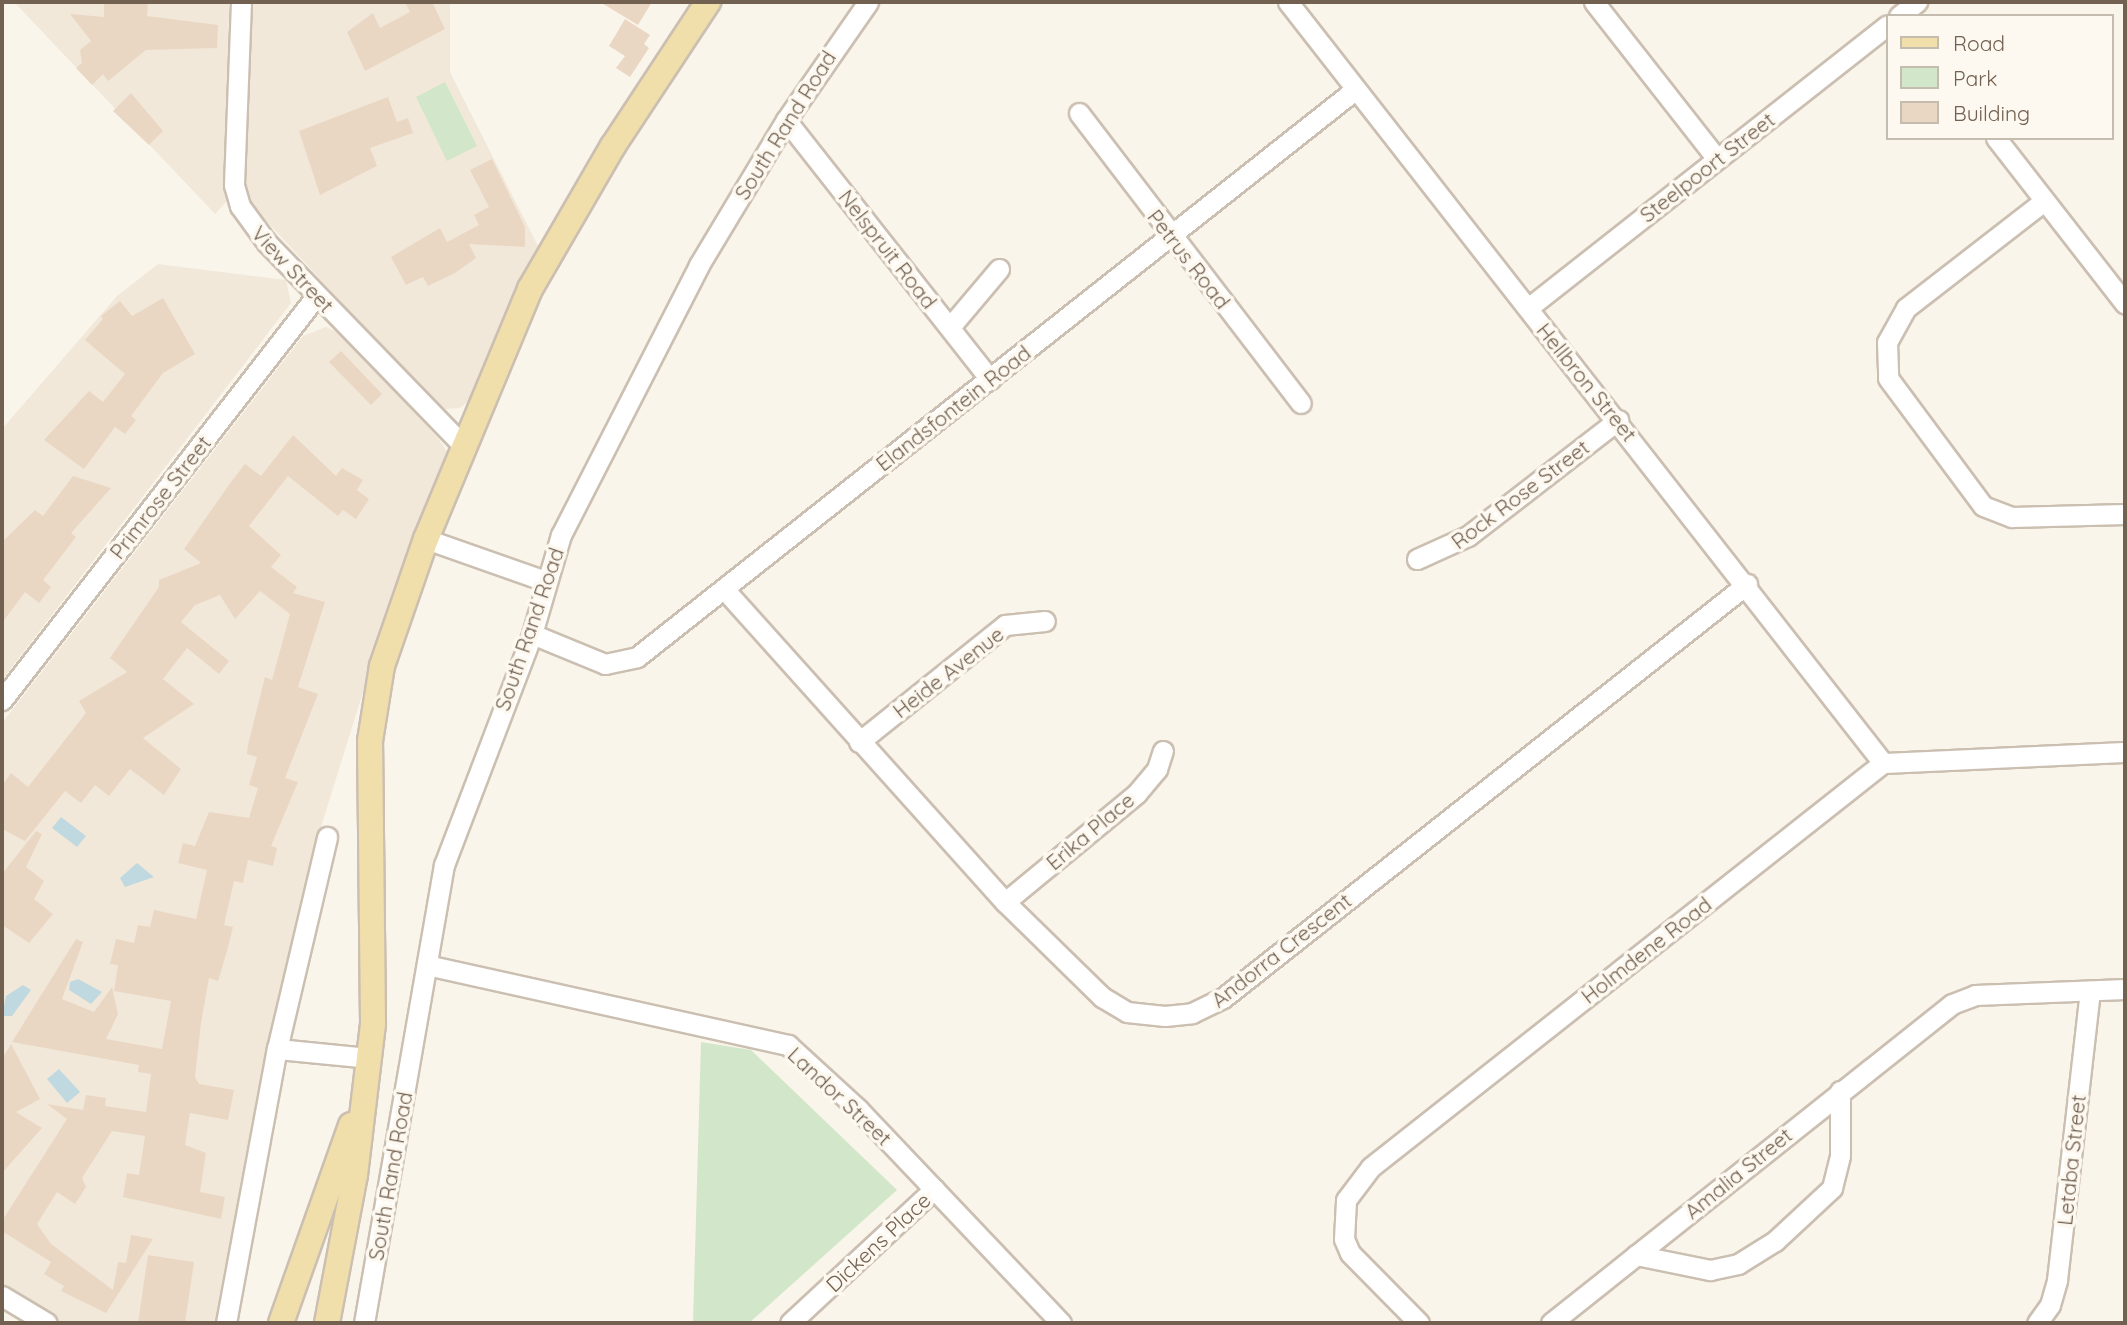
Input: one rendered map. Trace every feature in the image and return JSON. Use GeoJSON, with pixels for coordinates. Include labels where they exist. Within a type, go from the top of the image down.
{"type":"FeatureCollection","features":[{"type":"Feature","properties":{"kind":"main road","name":"South Rand Road"},"geometry":{"type":"LineString","coordinates":[[327,1323],[355,1175],[369,1058],[376,950],[370,741],[382,666],[426,539],[546,260],[708,2]]}},
{"type":"Feature","properties":{"kind":"main road","name":"South Rand Road"},"geometry":{"type":"LineString","coordinates":[[281,1323],[363,1091]]}},
{"type":"Feature","properties":{"kind":"street","name":"View Street"},"geometry":{"type":"LineString","coordinates":[[241,2],[236,195],[254,228],[464,446]]}},
{"type":"Feature","properties":{"kind":"street","name":"South Rand Road"},"geometry":{"type":"LineString","coordinates":[[364,1323],[452,837],[532,634],[545,581],[615,422],[699,265],[786,120],[868,2]]}},
{"type":"Feature","properties":{"kind":"street","name":"Hellbron Street"},"geometry":{"type":"LineString","coordinates":[[1288,2],[1748,584],[1883,763]]}},
{"type":"Feature","properties":{"kind":"street"},"geometry":{"type":"LineString","coordinates":[[1594,2],[1717,159]]}},
{"type":"Feature","properties":{"kind":"street","name":"Steelpoort Street"},"geometry":{"type":"LineString","coordinates":[[1898,14],[1917,2]]}},
{"type":"Feature","properties":{"kind":"street","name":"Steelpoort Street"},"geometry":{"type":"LineString","coordinates":[[1528,308],[1885,24]]}},
{"type":"Feature","properties":{"kind":"street","name":"Elandsfontein Road"},"geometry":{"type":"LineString","coordinates":[[532,634],[605,664],[628,663],[1356,89]]}},
{"type":"Feature","properties":{"kind":"street","name":"Petrus Road"},"geometry":{"type":"LineString","coordinates":[[1079,113],[1301,403]]}},
{"type":"Feature","properties":{"kind":"street","name":"Nelspruit Road"},"geometry":{"type":"LineString","coordinates":[[786,120],[990,379]]}},
{"type":"Feature","properties":{"kind":"street"},"geometry":{"type":"LineString","coordinates":[[1998,140],[2125,304]]}},
{"type":"Feature","properties":{"kind":"street"},"geometry":{"type":"LineString","coordinates":[[2044,201],[1906,308],[1887,342],[1888,378],[1983,506],[2012,517],[2125,514]]}},
{"type":"Feature","properties":{"kind":"street"},"geometry":{"type":"LineString","coordinates":[[950,327],[999,269]]}},
{"type":"Feature","properties":{"kind":"street","name":"Primrose Street"},"geometry":{"type":"LineString","coordinates":[[2,700],[317,295]]}},
{"type":"Feature","properties":{"kind":"street","name":"Rock Rose Street"},"geometry":{"type":"LineString","coordinates":[[1417,559],[1468,536],[1618,420]]}},
{"type":"Feature","properties":{"kind":"street"},"geometry":{"type":"LineString","coordinates":[[426,539],[545,581]]}},
{"type":"Feature","properties":{"kind":"street","name":"Andorra Crescent"},"geometry":{"type":"LineString","coordinates":[[724,589],[1005,902],[1113,1004],[1152,1016],[1207,1008],[1748,584]]}},
{"type":"Feature","properties":{"kind":"street","name":"Heide Avenue"},"geometry":{"type":"LineString","coordinates":[[859,742],[1005,625],[1045,621]]}},
{"type":"Feature","properties":{"kind":"street","name":"Erika Place"},"geometry":{"type":"LineString","coordinates":[[1005,902],[1137,793],[1157,769],[1163,751]]}},
{"type":"Feature","properties":{"kind":"street"},"geometry":{"type":"LineString","coordinates":[[1883,763],[2125,752]]}},
{"type":"Feature","properties":{"kind":"street","name":"Holmdene Road"},"geometry":{"type":"LineString","coordinates":[[1419,1323],[1346,1245],[1343,1208],[1352,1187],[1883,763]]}},
{"type":"Feature","properties":{"kind":"street"},"geometry":{"type":"LineString","coordinates":[[226,1323],[277,1049],[327,838]]}},
{"type":"Feature","properties":{"kind":"street","name":"Landor Street"},"geometry":{"type":"LineString","coordinates":[[427,965],[788,1045],[934,1189],[1061,1323]]}},
{"type":"Feature","properties":{"kind":"street","name":"Amalia Street"},"geometry":{"type":"LineString","coordinates":[[1551,1323],[1840,1091],[1964,998],[2125,989]]}},
{"type":"Feature","properties":{"kind":"street","name":"Letaba Street"},"geometry":{"type":"LineString","coordinates":[[2037,1323],[2050,1305],[2057,1280],[2090,991]]}},
{"type":"Feature","properties":{"kind":"street"},"geometry":{"type":"LineString","coordinates":[[277,1049],[369,1058]]}},
{"type":"Feature","properties":{"kind":"street"},"geometry":{"type":"LineString","coordinates":[[1636,1255],[1710,1270],[1738,1264],[1775,1241],[1832,1188],[1840,1156],[1840,1091]]}},
{"type":"Feature","properties":{"kind":"street","name":"Dickens Place"},"geometry":{"type":"LineString","coordinates":[[790,1323],[934,1189]]}},
{"type":"Feature","properties":{"kind":"street"},"geometry":{"type":"LineString","coordinates":[[2,1296],[47,1323]]}},
{"type":"Feature","properties":{"kind":"shaded area"},"geometry":{"type":"Polygon","coordinates":[[[14,2],[229,2],[227,201],[215,214],[14,2]]]}},
{"type":"Feature","properties":{"kind":"shaded area"},"geometry":{"type":"Polygon","coordinates":[[[249,2],[450,2],[450,72],[540,250],[471,399],[460,408],[446,409],[430,398],[246,199],[249,2]]]}},
{"type":"Feature","properties":{"kind":"shaded area"},"geometry":{"type":"Polygon","coordinates":[[[158,264],[286,280],[291,303],[2,680],[2,429],[117,296],[158,264]]]}},
{"type":"Feature","properties":{"kind":"shaded area"},"geometry":{"type":"Polygon","coordinates":[[[326,327],[339,333],[437,437],[448,453],[446,464],[374,657],[316,843],[267,1046],[216,1323],[62,1323],[2,1285],[2,723],[303,336],[326,327]]]}},
{"type":"Feature","properties":{"kind":"green space"},"geometry":{"type":"Polygon","coordinates":[[[445,82],[477,146],[447,161],[416,97],[445,82]]]}},
{"type":"Feature","properties":{"kind":"green space"},"geometry":{"type":"Polygon","coordinates":[[[701,1042],[751,1050],[897,1190],[749,1323],[693,1323],[701,1042]]]}},
{"type":"Feature","properties":{"kind":"water"},"geometry":{"type":"Polygon","coordinates":[[[61,817],[86,836],[77,847],[52,828],[61,817]]]}},
{"type":"Feature","properties":{"kind":"water"},"geometry":{"type":"Polygon","coordinates":[[[137,863],[154,877],[125,887],[120,878],[137,863]]]}},
{"type":"Feature","properties":{"kind":"water"},"geometry":{"type":"Polygon","coordinates":[[[78,979],[102,992],[91,1004],[69,990],[70,982],[78,979]]]}},
{"type":"Feature","properties":{"kind":"water"},"geometry":{"type":"Polygon","coordinates":[[[23,985],[31,990],[12,1016],[2,1016],[6,996],[23,985]]]}},
{"type":"Feature","properties":{"kind":"water"},"geometry":{"type":"Polygon","coordinates":[[[59,1069],[80,1092],[67,1103],[47,1079],[59,1069]]]}},
{"type":"Feature","properties":{"kind":"building"},"geometry":{"type":"Polygon","coordinates":[[[104,2],[148,2],[147,16],[218,25],[217,48],[146,50],[108,81],[103,74],[92,85],[76,68],[82,63],[80,50],[91,41],[70,14],[104,17],[104,2]]]}},
{"type":"Feature","properties":{"kind":"building"},"geometry":{"type":"Polygon","coordinates":[[[405,2],[432,2],[445,29],[365,71],[347,32],[373,13],[380,28],[410,12],[405,2]]]}},
{"type":"Feature","properties":{"kind":"building"},"geometry":{"type":"Polygon","coordinates":[[[600,2],[652,2],[638,25],[600,2]]]}},
{"type":"Feature","properties":{"kind":"building"},"geometry":{"type":"Polygon","coordinates":[[[625,19],[650,35],[644,44],[649,48],[630,77],[616,68],[625,56],[609,46],[625,19]]]}},
{"type":"Feature","properties":{"kind":"building"},"geometry":{"type":"Polygon","coordinates":[[[131,93],[163,131],[149,145],[113,111],[131,93]]]}},
{"type":"Feature","properties":{"kind":"building"},"geometry":{"type":"Polygon","coordinates":[[[388,97],[397,122],[408,118],[413,133],[370,148],[377,166],[320,195],[299,131],[388,97]]]}},
{"type":"Feature","properties":{"kind":"building"},"geometry":{"type":"Polygon","coordinates":[[[492,159],[525,227],[525,247],[469,244],[476,258],[455,273],[428,286],[423,277],[406,285],[391,257],[440,228],[447,242],[479,225],[474,215],[489,207],[470,170],[492,159]]]}},
{"type":"Feature","properties":{"kind":"building"},"geometry":{"type":"Polygon","coordinates":[[[163,298],[195,354],[163,373],[131,416],[136,420],[125,434],[115,427],[84,469],[44,440],[89,391],[103,402],[125,374],[85,340],[103,319],[101,316],[120,301],[132,316],[163,298]]]}},
{"type":"Feature","properties":{"kind":"building"},"geometry":{"type":"Polygon","coordinates":[[[341,351],[382,394],[371,405],[329,362],[341,351]]]}},
{"type":"Feature","properties":{"kind":"building"},"geometry":{"type":"Polygon","coordinates":[[[293,435],[336,476],[342,468],[363,480],[357,490],[369,499],[356,519],[343,510],[338,516],[288,476],[249,526],[281,555],[271,567],[297,587],[293,593],[325,602],[298,687],[318,694],[285,778],[298,782],[271,846],[277,848],[273,866],[248,860],[243,883],[234,881],[224,925],[233,927],[218,981],[209,978],[201,1023],[195,1077],[199,1084],[234,1090],[228,1120],[190,1113],[185,1145],[206,1153],[200,1192],[225,1197],[221,1219],[123,1197],[127,1173],[139,1175],[145,1136],[112,1131],[82,1178],[86,1187],[75,1204],[57,1192],[37,1224],[51,1244],[113,1290],[118,1262],[126,1263],[131,1235],[153,1239],[106,1313],[61,1291],[64,1286],[44,1274],[51,1262],[2,1231],[2,1221],[67,1119],[47,1104],[83,1110],[86,1095],[106,1098],[105,1106],[146,1112],[151,1074],[138,1072],[139,1065],[12,1042],[76,939],[83,942],[62,999],[94,1012],[112,987],[118,1014],[106,1039],[162,1049],[171,1001],[114,991],[118,965],[110,964],[116,939],[134,943],[138,925],[150,927],[154,910],[196,919],[207,870],[178,863],[183,843],[195,846],[209,812],[249,818],[258,788],[249,785],[257,757],[247,754],[248,745],[265,677],[272,680],[290,614],[260,591],[235,619],[220,595],[195,605],[181,622],[229,661],[219,674],[187,648],[163,679],[194,704],[143,738],[181,769],[164,795],[130,769],[109,796],[95,785],[81,803],[65,791],[25,841],[2,829],[2,785],[11,773],[28,787],[86,713],[79,701],[127,672],[110,658],[159,587],[159,580],[201,563],[184,549],[231,482],[245,464],[261,476],[293,435]]]}},
{"type":"Feature","properties":{"kind":"building"},"geometry":{"type":"Polygon","coordinates":[[[73,476],[111,488],[71,533],[76,537],[43,580],[51,587],[39,603],[25,592],[2,623],[2,542],[35,510],[43,516],[73,476]]]}},
{"type":"Feature","properties":{"kind":"building"},"geometry":{"type":"Polygon","coordinates":[[[36,831],[42,834],[26,867],[44,881],[34,899],[53,914],[29,943],[2,925],[2,874],[36,831]]]}},
{"type":"Feature","properties":{"kind":"building"},"geometry":{"type":"Polygon","coordinates":[[[11,1044],[40,1099],[16,1112],[42,1128],[2,1173],[2,1059],[11,1044]]]}},
{"type":"Feature","properties":{"kind":"building"},"geometry":{"type":"Polygon","coordinates":[[[148,1255],[194,1262],[185,1323],[138,1323],[148,1255]]]}}]}
